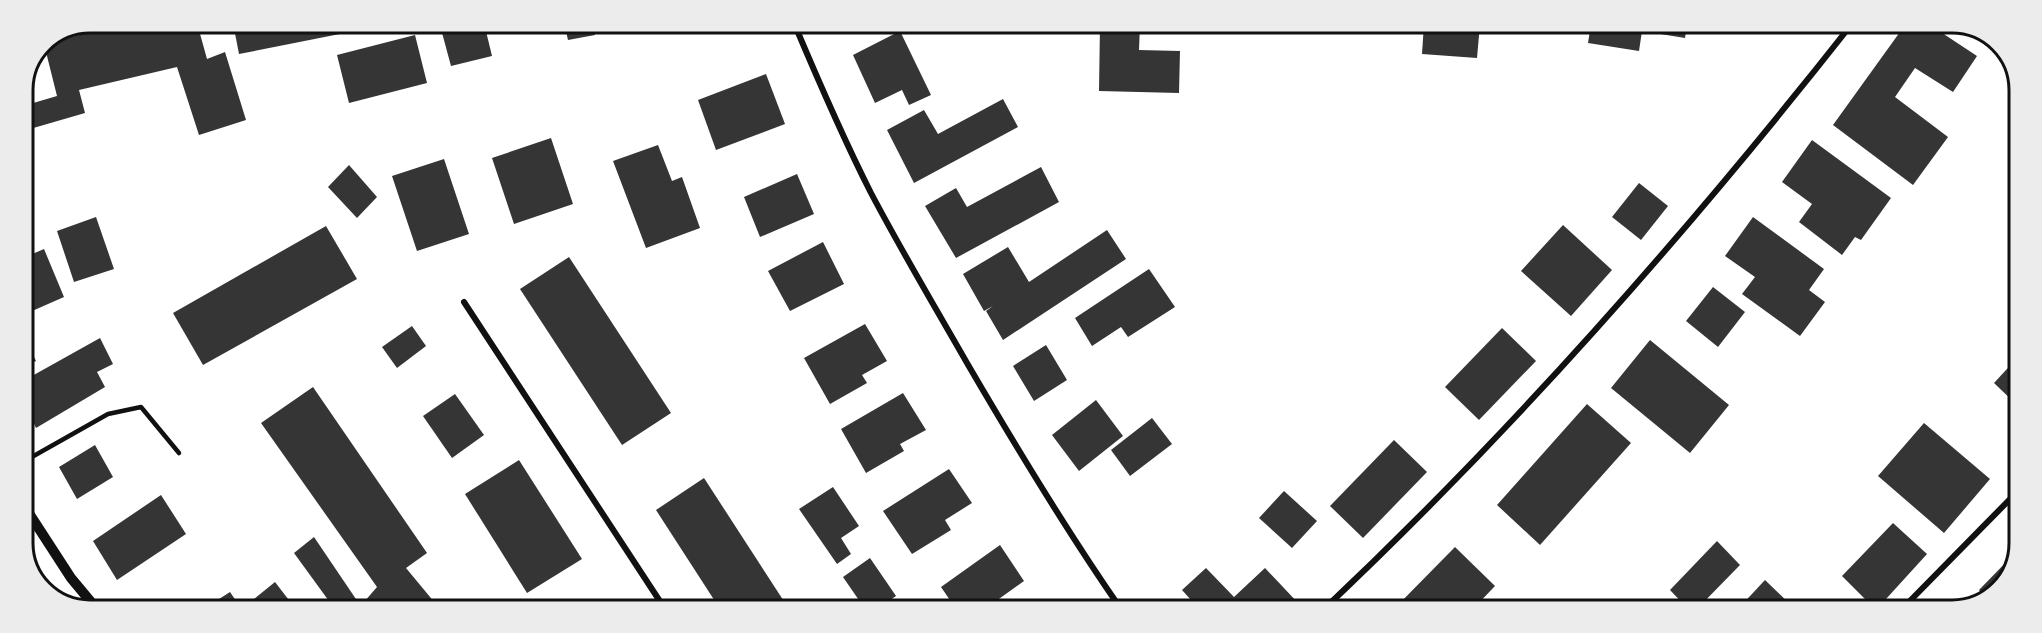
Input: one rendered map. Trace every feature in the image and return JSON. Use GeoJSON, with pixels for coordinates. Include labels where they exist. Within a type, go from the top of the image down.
{"type":"FeatureCollection","features":[{"type":"Feature","properties":{"kind":"street"},"geometry":{"type":"LineString","coordinates":[[798,33],[871,192],[922,286],[1007,431],[1084,556],[1115,600]]}},
{"type":"Feature","properties":{"kind":"street"},"geometry":{"type":"LineString","coordinates":[[1333,600],[1460,476],[1568,362],[1689,225],[1845,33]]}},
{"type":"Feature","properties":{"kind":"street"},"geometry":{"type":"LineString","coordinates":[[464,302],[659,600]]}},
{"type":"Feature","properties":{"kind":"street"},"geometry":{"type":"LineString","coordinates":[[1911,600],[2009,501]]}},
{"type":"Feature","properties":{"kind":"street"},"geometry":{"type":"LineString","coordinates":[[33,519],[71,578],[89,600]]}},
{"type":"Feature","properties":{"kind":"lane"},"geometry":{"type":"LineString","coordinates":[[33,456],[108,414],[141,407],[179,453]]}},
{"type":"Feature","properties":{"kind":"building"},"geometry":{"type":"Polygon","coordinates":[[[90,33],[200,33],[207,59],[225,52],[246,120],[199,135],[177,67],[79,90],[85,113],[33,128],[33,103],[57,96],[46,54],[66,38],[90,33]]]}},
{"type":"Feature","properties":{"kind":"building"},"geometry":{"type":"Polygon","coordinates":[[[235,33],[345,33],[239,54],[235,33]]]}},
{"type":"Feature","properties":{"kind":"building"},"geometry":{"type":"Polygon","coordinates":[[[442,33],[486,33],[492,56],[451,66],[442,33]]]}},
{"type":"Feature","properties":{"kind":"building"},"geometry":{"type":"Polygon","coordinates":[[[566,33],[595,33],[595,35],[568,40],[566,33]]]}},
{"type":"Feature","properties":{"kind":"building"},"geometry":{"type":"Polygon","coordinates":[[[896,33],[901,33],[931,95],[909,105],[902,90],[875,103],[853,55],[896,33]]]}},
{"type":"Feature","properties":{"kind":"building"},"geometry":{"type":"Polygon","coordinates":[[[1100,33],[1140,33],[1139,50],[1180,51],[1179,93],[1099,91],[1100,33]]]}},
{"type":"Feature","properties":{"kind":"building"},"geometry":{"type":"Polygon","coordinates":[[[1423,33],[1479,33],[1477,58],[1422,54],[1423,33]]]}},
{"type":"Feature","properties":{"kind":"building"},"geometry":{"type":"Polygon","coordinates":[[[1590,33],[1642,33],[1639,51],[1588,43],[1590,33]]]}},
{"type":"Feature","properties":{"kind":"building"},"geometry":{"type":"Polygon","coordinates":[[[1654,33],[1686,33],[1685,38],[1654,33]]]}},
{"type":"Feature","properties":{"kind":"building"},"geometry":{"type":"Polygon","coordinates":[[[1899,33],[1942,33],[1977,56],[1953,92],[1915,68],[1895,97],[1948,137],[1913,185],[1833,125],[1899,33]]]}},
{"type":"Feature","properties":{"kind":"building"},"geometry":{"type":"Polygon","coordinates":[[[415,35],[427,83],[349,103],[337,55],[415,35]]]}},
{"type":"Feature","properties":{"kind":"building"},"geometry":{"type":"Polygon","coordinates":[[[766,74],[785,124],[716,150],[698,100],[766,74]]]}},
{"type":"Feature","properties":{"kind":"building"},"geometry":{"type":"Polygon","coordinates":[[[1003,99],[1018,127],[914,183],[887,130],[924,110],[938,134],[1003,99]]]}},
{"type":"Feature","properties":{"kind":"building"},"geometry":{"type":"Polygon","coordinates":[[[551,138],[573,204],[514,224],[492,158],[551,138]]]}},
{"type":"Feature","properties":{"kind":"building"},"geometry":{"type":"Polygon","coordinates":[[[1812,140],[1891,198],[1861,240],[1855,237],[1842,255],[1799,222],[1812,204],[1782,182],[1812,140]]]}},
{"type":"Feature","properties":{"kind":"building"},"geometry":{"type":"Polygon","coordinates":[[[658,145],[672,181],[682,177],[700,228],[646,248],[613,161],[658,145]]]}},
{"type":"Feature","properties":{"kind":"building"},"geometry":{"type":"Polygon","coordinates":[[[444,159],[469,234],[417,251],[392,176],[444,159]]]}},
{"type":"Feature","properties":{"kind":"building"},"geometry":{"type":"Polygon","coordinates":[[[349,165],[377,197],[357,218],[328,187],[349,165]]]}},
{"type":"Feature","properties":{"kind":"building"},"geometry":{"type":"Polygon","coordinates":[[[1041,167],[1059,202],[956,258],[925,206],[956,188],[967,207],[1041,167]]]}},
{"type":"Feature","properties":{"kind":"building"},"geometry":{"type":"Polygon","coordinates":[[[797,174],[814,214],[760,237],[744,197],[797,174]]]}},
{"type":"Feature","properties":{"kind":"building"},"geometry":{"type":"Polygon","coordinates":[[[1639,183],[1668,206],[1641,240],[1612,217],[1639,183]]]}},
{"type":"Feature","properties":{"kind":"building"},"geometry":{"type":"Polygon","coordinates":[[[96,217],[114,269],[74,282],[57,231],[96,217]]]}},
{"type":"Feature","properties":{"kind":"building"},"geometry":{"type":"Polygon","coordinates":[[[1753,217],[1824,269],[1809,290],[1825,302],[1800,336],[1742,294],[1755,277],[1725,256],[1753,217]]]}},
{"type":"Feature","properties":{"kind":"building"},"geometry":{"type":"Polygon","coordinates":[[[1563,225],[1612,270],[1571,316],[1521,271],[1563,225]]]}},
{"type":"Feature","properties":{"kind":"building"},"geometry":{"type":"Polygon","coordinates":[[[326,226],[357,279],[203,365],[173,313],[326,226]]]}},
{"type":"Feature","properties":{"kind":"building"},"geometry":{"type":"Polygon","coordinates":[[[1107,230],[1126,259],[1003,340],[986,311],[993,306],[984,311],[963,274],[1008,247],[1029,282],[1107,230]]]}},
{"type":"Feature","properties":{"kind":"building"},"geometry":{"type":"Polygon","coordinates":[[[823,242],[844,284],[790,311],[768,271],[823,242]]]}},
{"type":"Feature","properties":{"kind":"building"},"geometry":{"type":"Polygon","coordinates":[[[44,249],[64,297],[33,311],[33,254],[44,249]]]}},
{"type":"Feature","properties":{"kind":"building"},"geometry":{"type":"Polygon","coordinates":[[[569,257],[671,413],[622,445],[520,289],[569,257]]]}},
{"type":"Feature","properties":{"kind":"building"},"geometry":{"type":"Polygon","coordinates":[[[1149,269],[1175,307],[1128,337],[1121,327],[1092,346],[1075,318],[1149,269]]]}},
{"type":"Feature","properties":{"kind":"building"},"geometry":{"type":"Polygon","coordinates":[[[1713,287],[1745,312],[1718,347],[1686,321],[1713,287]]]}},
{"type":"Feature","properties":{"kind":"building"},"geometry":{"type":"Polygon","coordinates":[[[865,324],[887,361],[862,375],[867,383],[830,404],[804,358],[865,324]]]}},
{"type":"Feature","properties":{"kind":"building"},"geometry":{"type":"Polygon","coordinates":[[[412,326],[426,346],[397,368],[382,347],[412,326]]]}},
{"type":"Feature","properties":{"kind":"building"},"geometry":{"type":"Polygon","coordinates":[[[1502,328],[1536,361],[1479,420],[1445,387],[1502,328]]]}},
{"type":"Feature","properties":{"kind":"building"},"geometry":{"type":"Polygon","coordinates":[[[100,338],[113,364],[97,372],[105,387],[36,428],[33,422],[33,375],[100,338]]]}},
{"type":"Feature","properties":{"kind":"building"},"geometry":{"type":"Polygon","coordinates":[[[1650,340],[1729,405],[1690,453],[1611,388],[1650,340]]]}},
{"type":"Feature","properties":{"kind":"building"},"geometry":{"type":"Polygon","coordinates":[[[1046,345],[1067,380],[1034,401],[1013,366],[1046,345]]]}},
{"type":"Feature","properties":{"kind":"building"},"geometry":{"type":"Polygon","coordinates":[[[2009,367],[2009,397],[1994,383],[2009,367]]]}},
{"type":"Feature","properties":{"kind":"building"},"geometry":{"type":"Polygon","coordinates":[[[313,387],[427,553],[406,568],[433,600],[366,600],[377,587],[261,423],[313,387]]]}},
{"type":"Feature","properties":{"kind":"building"},"geometry":{"type":"Polygon","coordinates":[[[903,393],[926,430],[900,444],[904,451],[866,473],[841,429],[903,393]]]}},
{"type":"Feature","properties":{"kind":"building"},"geometry":{"type":"Polygon","coordinates":[[[455,394],[484,435],[452,458],[423,416],[455,394]]]}},
{"type":"Feature","properties":{"kind":"building"},"geometry":{"type":"Polygon","coordinates":[[[1096,400],[1123,436],[1079,471],[1052,435],[1096,400]]]}},
{"type":"Feature","properties":{"kind":"building"},"geometry":{"type":"Polygon","coordinates":[[[1587,404],[1631,443],[1540,545],[1497,505],[1587,404]]]}},
{"type":"Feature","properties":{"kind":"building"},"geometry":{"type":"Polygon","coordinates":[[[1152,418],[1172,444],[1130,476],[1111,450],[1152,418]]]}},
{"type":"Feature","properties":{"kind":"building"},"geometry":{"type":"Polygon","coordinates":[[[1924,423],[1990,479],[1944,533],[1878,476],[1924,423]]]}},
{"type":"Feature","properties":{"kind":"building"},"geometry":{"type":"Polygon","coordinates":[[[1394,440],[1427,472],[1363,538],[1330,506],[1394,440]]]}},
{"type":"Feature","properties":{"kind":"building"},"geometry":{"type":"Polygon","coordinates":[[[95,445],[113,477],[77,499],[59,467],[95,445]]]}},
{"type":"Feature","properties":{"kind":"building"},"geometry":{"type":"Polygon","coordinates":[[[519,460],[582,559],[527,593],[465,494],[519,460]]]}},
{"type":"Feature","properties":{"kind":"building"},"geometry":{"type":"Polygon","coordinates":[[[949,469],[972,503],[945,520],[951,530],[912,554],[883,511],[949,469]]]}},
{"type":"Feature","properties":{"kind":"building"},"geometry":{"type":"Polygon","coordinates":[[[704,478],[783,600],[714,600],[656,510],[704,478]]]}},
{"type":"Feature","properties":{"kind":"building"},"geometry":{"type":"Polygon","coordinates":[[[833,487],[859,526],[841,538],[851,554],[837,564],[799,509],[833,487]]]}},
{"type":"Feature","properties":{"kind":"building"},"geometry":{"type":"Polygon","coordinates":[[[1284,491],[1317,521],[1292,548],[1259,518],[1284,491]]]}},
{"type":"Feature","properties":{"kind":"building"},"geometry":{"type":"Polygon","coordinates":[[[161,495],[186,534],[117,580],[93,541],[161,495]]]}},
{"type":"Feature","properties":{"kind":"building"},"geometry":{"type":"Polygon","coordinates":[[[1893,523],[1927,554],[1885,600],[1866,600],[1842,576],[1893,523]]]}},
{"type":"Feature","properties":{"kind":"building"},"geometry":{"type":"Polygon","coordinates":[[[314,537],[357,600],[328,600],[294,553],[314,537]]]}},
{"type":"Feature","properties":{"kind":"building"},"geometry":{"type":"Polygon","coordinates":[[[1717,541],[1740,565],[1706,600],[1680,600],[1670,590],[1717,541]]]}},
{"type":"Feature","properties":{"kind":"building"},"geometry":{"type":"Polygon","coordinates":[[[1000,545],[1024,581],[997,600],[950,600],[941,587],[1000,545]]]}},
{"type":"Feature","properties":{"kind":"building"},"geometry":{"type":"Polygon","coordinates":[[[1455,547],[1495,586],[1482,600],[1403,600],[1455,547]]]}},
{"type":"Feature","properties":{"kind":"building"},"geometry":{"type":"Polygon","coordinates":[[[870,558],[896,596],[890,600],[859,600],[843,577],[870,558]]]}},
{"type":"Feature","properties":{"kind":"building"},"geometry":{"type":"Polygon","coordinates":[[[2006,563],[1992,583],[1981,592],[1979,590],[2006,563]]]}},
{"type":"Feature","properties":{"kind":"building"},"geometry":{"type":"Polygon","coordinates":[[[1206,568],[1234,597],[1265,568],[1295,600],[1191,600],[1182,590],[1206,568]]]}},
{"type":"Feature","properties":{"kind":"building"},"geometry":{"type":"Polygon","coordinates":[[[1765,580],[1786,600],[1746,600],[1765,580]]]}},
{"type":"Feature","properties":{"kind":"building"},"geometry":{"type":"Polygon","coordinates":[[[275,582],[289,600],[255,600],[275,582]]]}},
{"type":"Feature","properties":{"kind":"building"},"geometry":{"type":"Polygon","coordinates":[[[230,592],[236,600],[218,600],[230,592]]]}}]}
